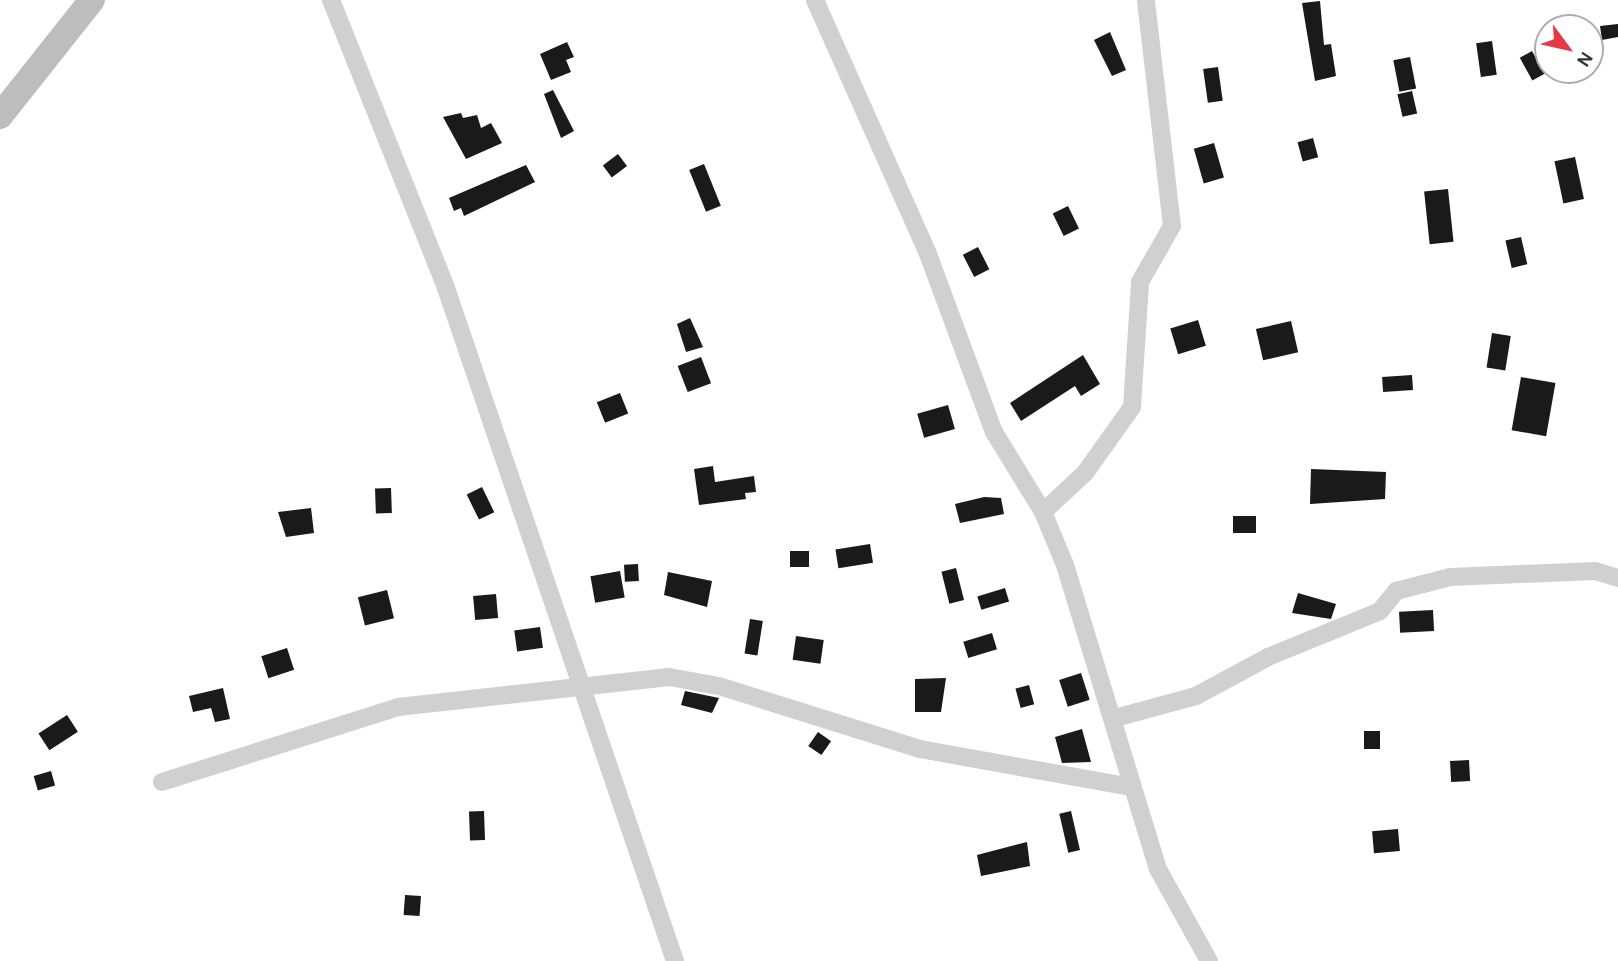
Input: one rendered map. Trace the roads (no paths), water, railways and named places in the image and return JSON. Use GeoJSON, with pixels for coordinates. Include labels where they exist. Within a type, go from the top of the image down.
{"type":"FeatureCollection","features":[{"type":"Feature","properties":{"kind":"street"},"geometry":{"type":"LineString","coordinates":[[0,116],[92,0]]}},
{"type":"Feature","properties":{"kind":"street"},"geometry":{"type":"LineString","coordinates":[[331,0],[446,288],[584,683],[675,961]]}},
{"type":"Feature","properties":{"kind":"street"},"geometry":{"type":"LineString","coordinates":[[815,0],[928,254],[994,432],[1043,512],[1115,718],[1131,787],[1158,869],[1209,961]]}},
{"type":"Feature","properties":{"kind":"street"},"geometry":{"type":"LineString","coordinates":[[1043,512],[1085,473],[1132,407],[1140,282],[1171,234],[1146,0]]}},
{"type":"Feature","properties":{"kind":"street"},"geometry":{"type":"LineString","coordinates":[[1115,718],[1196,696],[1268,657],[1380,611],[1396,591],[1450,577],[1595,571],[1618,578]]}},
{"type":"Feature","properties":{"kind":"street"},"geometry":{"type":"LineString","coordinates":[[162,782],[398,706],[584,683],[696,680],[920,749],[1131,787]]}}]}
